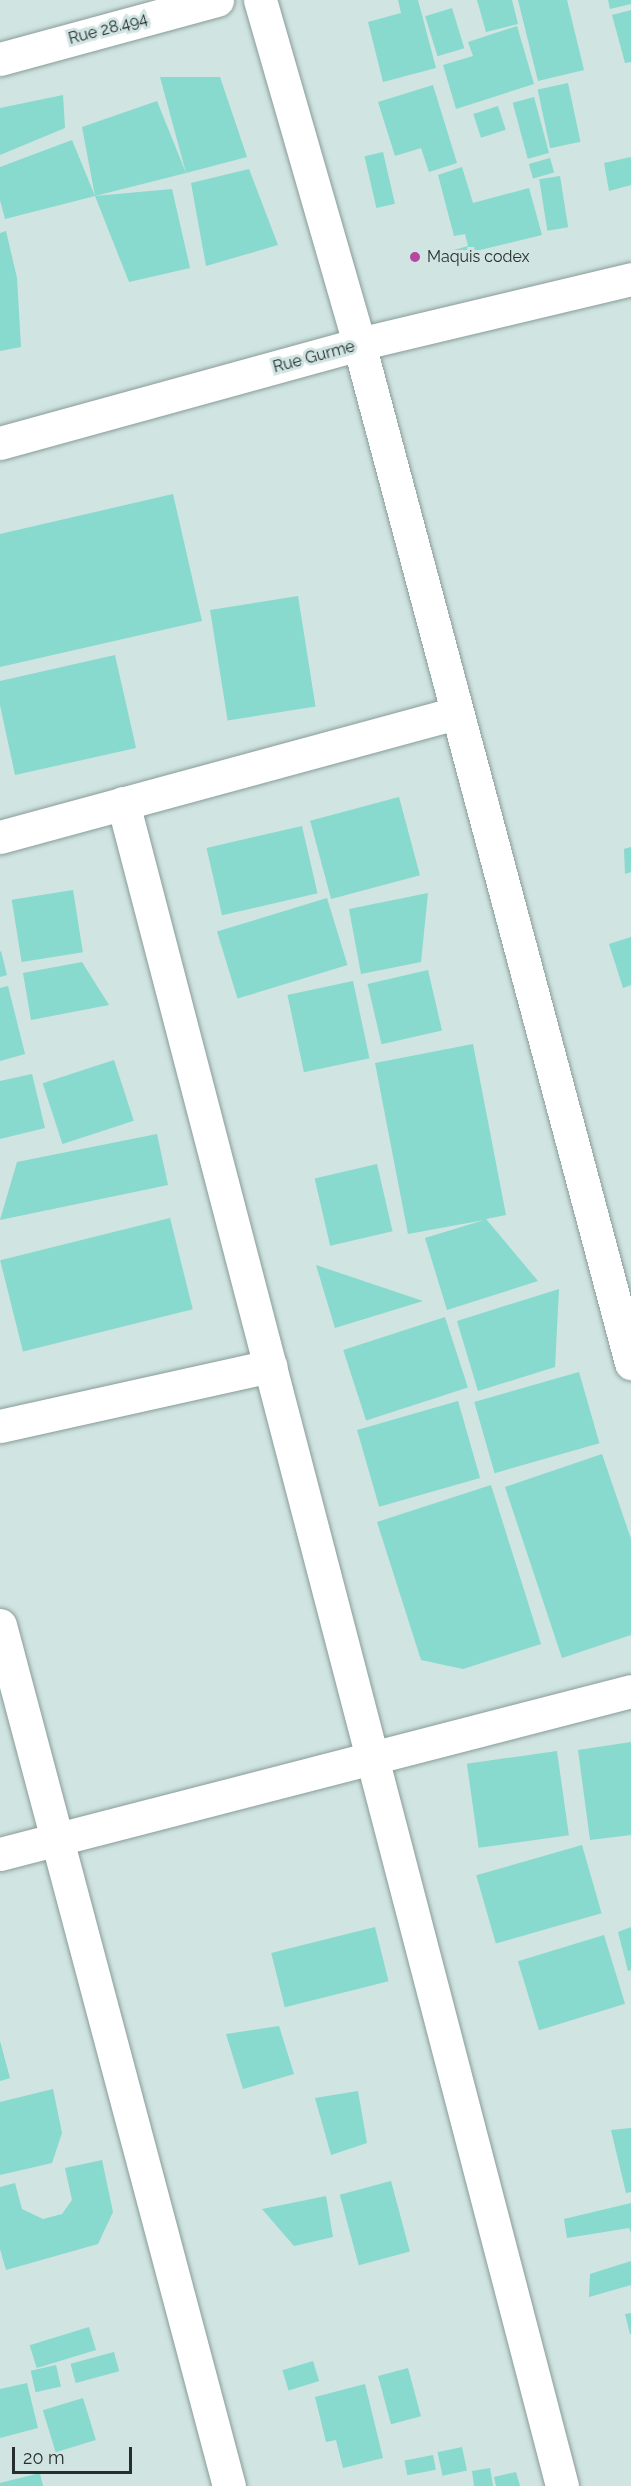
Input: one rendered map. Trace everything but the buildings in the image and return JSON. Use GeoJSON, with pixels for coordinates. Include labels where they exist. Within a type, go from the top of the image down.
{"type":"FeatureCollection","features":[{"type":"Feature","properties":{"kind":"street","name":"Rue 28.494"},"geometry":{"type":"LineString","coordinates":[[0,59],[217,0]]}},
{"type":"Feature","properties":{"kind":"street"},"geometry":{"type":"LineString","coordinates":[[260,0],[359,344],[455,713],[624,1306],[631,1362]]}},
{"type":"Feature","properties":{"kind":"street","name":"Rue Gurme"},"geometry":{"type":"LineString","coordinates":[[0,443],[359,344],[631,279]]}},
{"type":"Feature","properties":{"kind":"street"},"geometry":{"type":"LineString","coordinates":[[0,837],[455,713]]}},
{"type":"Feature","properties":{"kind":"street"},"geometry":{"type":"LineString","coordinates":[[123,803],[562,2486]]}},
{"type":"Feature","properties":{"kind":"street"},"geometry":{"type":"LineString","coordinates":[[0,1426],[270,1366]]}},
{"type":"Feature","properties":{"kind":"street"},"geometry":{"type":"LineString","coordinates":[[0,1625],[228,2486]]}},
{"type":"Feature","properties":{"kind":"street"},"geometry":{"type":"LineString","coordinates":[[0,1854],[631,1690]]}},
{"type":"Feature","properties":{"kind":"place","name":"Maquis codex"},"geometry":{"type":"Point","coordinates":[415,257]}}]}
